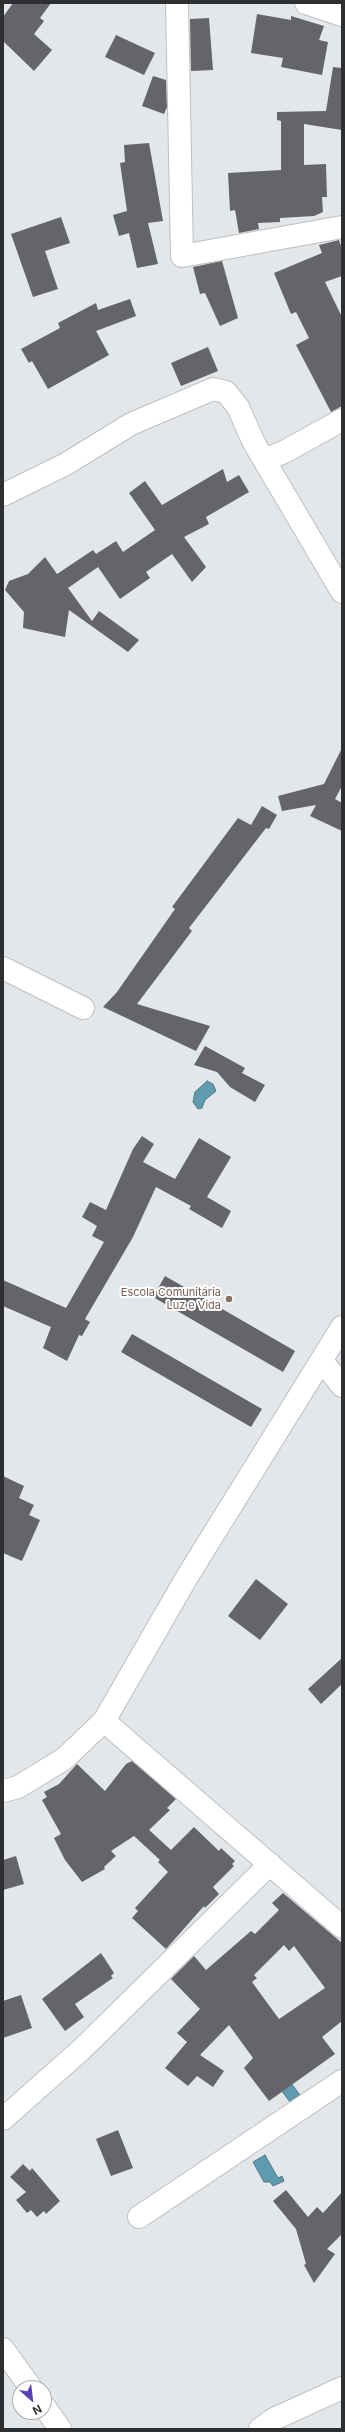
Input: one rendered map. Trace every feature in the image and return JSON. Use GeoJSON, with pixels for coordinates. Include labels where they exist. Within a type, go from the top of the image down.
{"type":"FeatureCollection","features":[{"type":"Feature","properties":{"kind":"street"},"geometry":{"type":"LineString","coordinates":[[177,3],[182,256],[342,227]]}},
{"type":"Feature","properties":{"kind":"street"},"geometry":{"type":"LineString","coordinates":[[307,3],[342,15]]}},
{"type":"Feature","properties":{"kind":"street"},"geometry":{"type":"LineString","coordinates":[[3,495],[66,464],[131,424],[213,389],[226,392],[238,407],[264,460],[342,592]]}},
{"type":"Feature","properties":{"kind":"street"},"geometry":{"type":"LineString","coordinates":[[264,460],[284,452],[342,420]]}},
{"type":"Feature","properties":{"kind":"street"},"geometry":{"type":"LineString","coordinates":[[3,968],[82,1008]]}},
{"type":"Feature","properties":{"kind":"street"},"geometry":{"type":"LineString","coordinates":[[3,1791],[18,1787],[64,1759],[104,1721],[191,1570],[342,1327]]}},
{"type":"Feature","properties":{"kind":"street"},"geometry":{"type":"LineString","coordinates":[[322,1361],[342,1386]]}},
{"type":"Feature","properties":{"kind":"street"},"geometry":{"type":"LineString","coordinates":[[104,1721],[342,1927]]}},
{"type":"Feature","properties":{"kind":"street"},"geometry":{"type":"LineString","coordinates":[[3,2119],[82,2049],[270,1864]]}},
{"type":"Feature","properties":{"kind":"street"},"geometry":{"type":"LineString","coordinates":[[139,2217],[342,2080]]}},
{"type":"Feature","properties":{"kind":"street"},"geometry":{"type":"LineString","coordinates":[[7,2364],[23,2380]]}},
{"type":"Feature","properties":{"kind":"street"},"geometry":{"type":"LineString","coordinates":[[260,2429],[274,2419],[342,2388]]}},
{"type":"Feature","properties":{"kind":"street"},"geometry":{"type":"LineString","coordinates":[[52,2418],[60,2429]]}},
{"type":"Feature","properties":{"kind":"water"},"geometry":{"type":"Polygon","coordinates":[[[207,1081],[213,1084],[216,1091],[205,1100],[202,1108],[198,1109],[193,1102],[195,1092],[207,1081]]]}},
{"type":"Feature","properties":{"kind":"water"},"geometry":{"type":"Polygon","coordinates":[[[285,2075],[300,2095],[290,2102],[275,2082],[285,2075]]]}},
{"type":"Feature","properties":{"kind":"water"},"geometry":{"type":"Polygon","coordinates":[[[265,2155],[278,2178],[282,2176],[284,2181],[273,2186],[270,2182],[264,2182],[253,2162],[265,2155]]]}},
{"type":"Feature","properties":{"kind":"building"},"geometry":{"type":"Polygon","coordinates":[[[13,3],[51,3],[40,18],[44,21],[34,34],[52,50],[34,71],[3,41],[3,17],[13,3]]]}},
{"type":"Feature","properties":{"kind":"building"},"geometry":{"type":"Polygon","coordinates":[[[257,14],[291,20],[291,16],[324,26],[319,40],[328,42],[322,75],[281,67],[283,58],[251,53],[257,14]]]}},
{"type":"Feature","properties":{"kind":"building"},"geometry":{"type":"Polygon","coordinates":[[[209,18],[213,70],[191,71],[190,19],[209,18]]]}},
{"type":"Feature","properties":{"kind":"building"},"geometry":{"type":"Polygon","coordinates":[[[116,35],[155,53],[144,75],[105,57],[116,35]]]}},
{"type":"Feature","properties":{"kind":"building"},"geometry":{"type":"Polygon","coordinates":[[[333,67],[342,68],[342,130],[304,124],[304,165],[326,164],[327,197],[322,197],[323,212],[314,216],[280,218],[280,222],[258,223],[259,229],[239,233],[235,210],[230,211],[228,173],[281,170],[281,121],[277,120],[277,112],[326,111],[333,67]]]}},
{"type":"Feature","properties":{"kind":"building"},"geometry":{"type":"Polygon","coordinates":[[[153,76],[166,80],[167,107],[164,114],[142,106],[153,76]]]}},
{"type":"Feature","properties":{"kind":"building"},"geometry":{"type":"Polygon","coordinates":[[[149,143],[163,221],[148,223],[158,264],[137,268],[129,233],[119,236],[113,215],[127,211],[120,163],[125,162],[124,145],[149,143]]]}},
{"type":"Feature","properties":{"kind":"building"},"geometry":{"type":"Polygon","coordinates":[[[61,217],[70,243],[45,251],[58,289],[33,297],[11,234],[61,217]]]}},
{"type":"Feature","properties":{"kind":"building"},"geometry":{"type":"Polygon","coordinates":[[[339,240],[342,249],[342,276],[325,282],[342,317],[342,406],[331,412],[296,345],[309,338],[296,312],[291,314],[274,273],[322,253],[319,245],[339,240]]]}},
{"type":"Feature","properties":{"kind":"building"},"geometry":{"type":"Polygon","coordinates":[[[222,261],[238,318],[220,326],[205,293],[200,294],[193,267],[222,261]]]}},
{"type":"Feature","properties":{"kind":"building"},"geometry":{"type":"Polygon","coordinates":[[[130,299],[136,316],[96,331],[109,355],[48,389],[32,361],[29,363],[21,349],[60,328],[58,323],[96,303],[98,310],[130,299]]]}},
{"type":"Feature","properties":{"kind":"building"},"geometry":{"type":"Polygon","coordinates":[[[208,347],[218,371],[181,386],[171,363],[208,347]]]}},
{"type":"Feature","properties":{"kind":"building"},"geometry":{"type":"Polygon","coordinates":[[[223,469],[227,482],[239,475],[249,492],[206,517],[209,524],[184,537],[206,567],[192,582],[172,554],[146,572],[150,578],[120,599],[98,567],[68,588],[92,621],[99,611],[139,640],[128,652],[69,610],[65,637],[23,628],[24,612],[5,590],[9,581],[28,574],[45,557],[57,574],[93,550],[96,554],[116,541],[123,552],[155,530],[129,493],[145,481],[162,505],[223,469]]]}},
{"type":"Feature","properties":{"kind":"building"},"geometry":{"type":"Polygon","coordinates":[[[342,748],[342,786],[335,799],[342,803],[342,831],[310,816],[316,805],[282,811],[278,796],[324,784],[342,748]]]}},
{"type":"Feature","properties":{"kind":"building"},"geometry":{"type":"Polygon","coordinates":[[[262,806],[277,815],[269,829],[266,828],[189,928],[192,931],[137,1004],[210,1026],[196,1051],[103,1007],[117,992],[175,909],[172,907],[238,818],[251,825],[262,806]]]}},
{"type":"Feature","properties":{"kind":"building"},"geometry":{"type":"Polygon","coordinates":[[[205,1046],[245,1068],[242,1073],[265,1085],[255,1102],[230,1087],[217,1072],[194,1065],[205,1046]]]}},
{"type":"Feature","properties":{"kind":"building"},"geometry":{"type":"Polygon","coordinates":[[[142,1136],[154,1144],[143,1162],[175,1179],[199,1138],[231,1157],[207,1197],[231,1211],[222,1228],[189,1209],[191,1206],[156,1187],[133,1237],[85,1319],[90,1322],[82,1336],[79,1335],[67,1361],[43,1348],[51,1327],[3,1306],[3,1280],[66,1308],[104,1242],[92,1236],[97,1226],[82,1217],[90,1202],[106,1210],[133,1149],[142,1136]]]}},
{"type":"Feature","properties":{"kind":"building"},"geometry":{"type":"Polygon","coordinates":[[[165,1276],[295,1351],[283,1372],[153,1297],[165,1276]]]}},
{"type":"Feature","properties":{"kind":"building"},"geometry":{"type":"Polygon","coordinates":[[[132,1334],[262,1409],[251,1427],[121,1352],[132,1334]]]}},
{"type":"Feature","properties":{"kind":"building"},"geometry":{"type":"Polygon","coordinates":[[[3,1476],[24,1486],[19,1498],[34,1505],[29,1515],[40,1520],[22,1561],[3,1553],[3,1476]]]}},
{"type":"Feature","properties":{"kind":"building"},"geometry":{"type":"Polygon","coordinates":[[[256,1579],[288,1604],[260,1640],[228,1616],[256,1579]]]}},
{"type":"Feature","properties":{"kind":"building"},"geometry":{"type":"Polygon","coordinates":[[[342,1658],[342,1684],[321,1704],[308,1689],[342,1658]]]}},
{"type":"Feature","properties":{"kind":"building"},"geometry":{"type":"Polygon","coordinates":[[[132,1761],[176,1799],[167,1808],[170,1810],[149,1830],[171,1850],[194,1827],[219,1851],[221,1848],[235,1861],[232,1864],[234,1866],[213,1887],[219,1894],[205,1908],[204,1906],[166,1949],[132,1918],[138,1911],[135,1908],[168,1872],[158,1862],[160,1860],[134,1836],[111,1851],[116,1856],[104,1867],[105,1869],[82,1882],[65,1860],[54,1838],[61,1834],[42,1800],[47,1797],[44,1792],[59,1784],[77,1764],[105,1791],[126,1764],[132,1761]]]}},
{"type":"Feature","properties":{"kind":"building"},"geometry":{"type":"Polygon","coordinates":[[[16,1856],[24,1884],[3,1890],[3,1860],[16,1856]]]}},
{"type":"Feature","properties":{"kind":"building"},"geometry":{"type":"Polygon","coordinates":[[[283,1893],[342,1943],[342,2021],[322,2037],[335,2054],[269,2101],[244,2068],[253,2058],[229,2025],[200,2055],[224,2071],[213,2087],[197,2076],[188,2086],[165,2068],[187,2042],[177,2033],[200,2009],[171,1979],[194,1956],[206,1970],[251,1931],[255,1934],[279,1910],[272,1903],[283,1893]],[[284,1945],[254,1975],[257,1978],[252,1982],[279,2019],[325,1988],[294,1946],[289,1951],[284,1945]]]}},
{"type":"Feature","properties":{"kind":"building"},"geometry":{"type":"Polygon","coordinates":[[[101,1953],[114,1973],[111,1976],[113,1978],[75,2004],[84,2017],[65,2031],[42,1999],[101,1953]]]}},
{"type":"Feature","properties":{"kind":"building"},"geometry":{"type":"Polygon","coordinates":[[[21,1995],[32,2028],[3,2038],[3,2001],[21,1995]]]}},
{"type":"Feature","properties":{"kind":"building"},"geometry":{"type":"Polygon","coordinates":[[[118,2130],[133,2168],[111,2176],[96,2139],[118,2130]]]}},
{"type":"Feature","properties":{"kind":"building"},"geometry":{"type":"Polygon","coordinates":[[[23,2164],[30,2171],[32,2168],[60,2201],[46,2214],[44,2211],[37,2217],[31,2210],[27,2213],[16,2200],[26,2192],[10,2177],[23,2164]]]}},
{"type":"Feature","properties":{"kind":"building"},"geometry":{"type":"Polygon","coordinates":[[[286,2190],[308,2217],[317,2207],[323,2213],[342,2192],[342,2234],[327,2249],[335,2254],[314,2283],[304,2265],[306,2264],[296,2229],[273,2201],[286,2190]]]}},
{"type":"Feature","properties":{"kind":"place","name":"Escola Comunitária Luz e Vida"},"geometry":{"type":"Point","coordinates":[229,1299]}}]}
